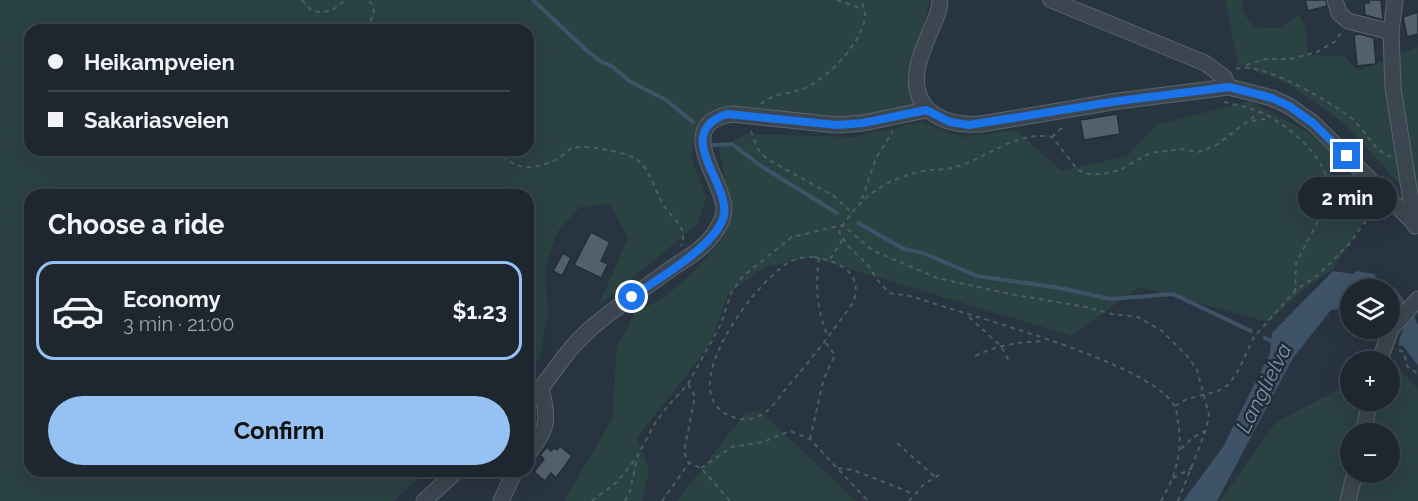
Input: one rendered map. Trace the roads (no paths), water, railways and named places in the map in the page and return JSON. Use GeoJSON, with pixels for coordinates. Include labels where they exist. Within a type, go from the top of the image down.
{"type":"FeatureCollection","features":[{"type":"Feature","properties":{"kind":"street"},"geometry":{"type":"LineString","coordinates":[[926,110],[918,91],[918,65],[939,9],[939,0]]}},
{"type":"Feature","properties":{"kind":"street"},"geometry":{"type":"LineString","coordinates":[[1051,0],[1205,63],[1227,82],[1289,106],[1332,140],[1412,223]]}},
{"type":"Feature","properties":{"kind":"street"},"geometry":{"type":"LineString","coordinates":[[1335,0],[1339,13],[1348,21],[1391,32]]}},
{"type":"Feature","properties":{"kind":"street"},"geometry":{"type":"LineString","coordinates":[[1395,0],[1391,32],[1395,110],[1411,188],[1412,223]]}},
{"type":"Feature","properties":{"kind":"street"},"geometry":{"type":"LineString","coordinates":[[534,397],[576,343],[594,325],[706,244],[718,228],[724,214],[723,198],[704,157],[703,141],[707,129],[717,119],[727,114],[848,125],[926,110],[950,122],[975,125],[1118,101],[1209,90],[1227,82]]}},
{"type":"Feature","properties":{"kind":"street"},"geometry":{"type":"LineString","coordinates":[[1382,351],[1388,335],[1409,309]]}},
{"type":"Feature","properties":{"kind":"street"},"geometry":{"type":"LineString","coordinates":[[534,446],[545,431],[546,410],[541,389]]}},
{"type":"Feature","properties":{"kind":"street"},"geometry":{"type":"LineString","coordinates":[[424,501],[450,477]]}},
{"type":"Feature","properties":{"kind":"street"},"geometry":{"type":"LineString","coordinates":[[501,501],[512,477]]}},
{"type":"Feature","properties":{"kind":"street"},"geometry":{"type":"LineString","coordinates":[[1348,501],[1352,483]]}},
{"type":"Feature","properties":{"kind":"water","name":"Langlielva"},"geometry":{"type":"Polygon","coordinates":[[[1333,271],[1374,274],[1378,279],[1340,279],[1340,309],[1331,310],[1293,358],[1217,501],[1183,501],[1223,447],[1270,353],[1272,333],[1333,271]]]}},
{"type":"Feature","properties":{"kind":"water"},"geometry":{"type":"Polygon","coordinates":[[[1400,295],[1414,315],[1418,326],[1418,365],[1403,346],[1399,346],[1405,325],[1400,318],[1400,295]]]}},
{"type":"Feature","properties":{"kind":"waterway"},"geometry":{"type":"LineString","coordinates":[[533,0],[600,61],[613,67],[629,81],[666,100],[693,122]]}},
{"type":"Feature","properties":{"kind":"waterway"},"geometry":{"type":"LineString","coordinates":[[713,145],[732,144],[761,166],[837,213]]}},
{"type":"Feature","properties":{"kind":"waterway"},"geometry":{"type":"LineString","coordinates":[[858,223],[904,249],[923,253],[977,276],[1060,288],[1110,299],[1173,294],[1251,331]]}},
{"type":"Feature","properties":{"kind":"waterway","name":"Langlielva"},"geometry":{"type":"LineString","coordinates":[[1265,338],[1276,343]]}}]}
